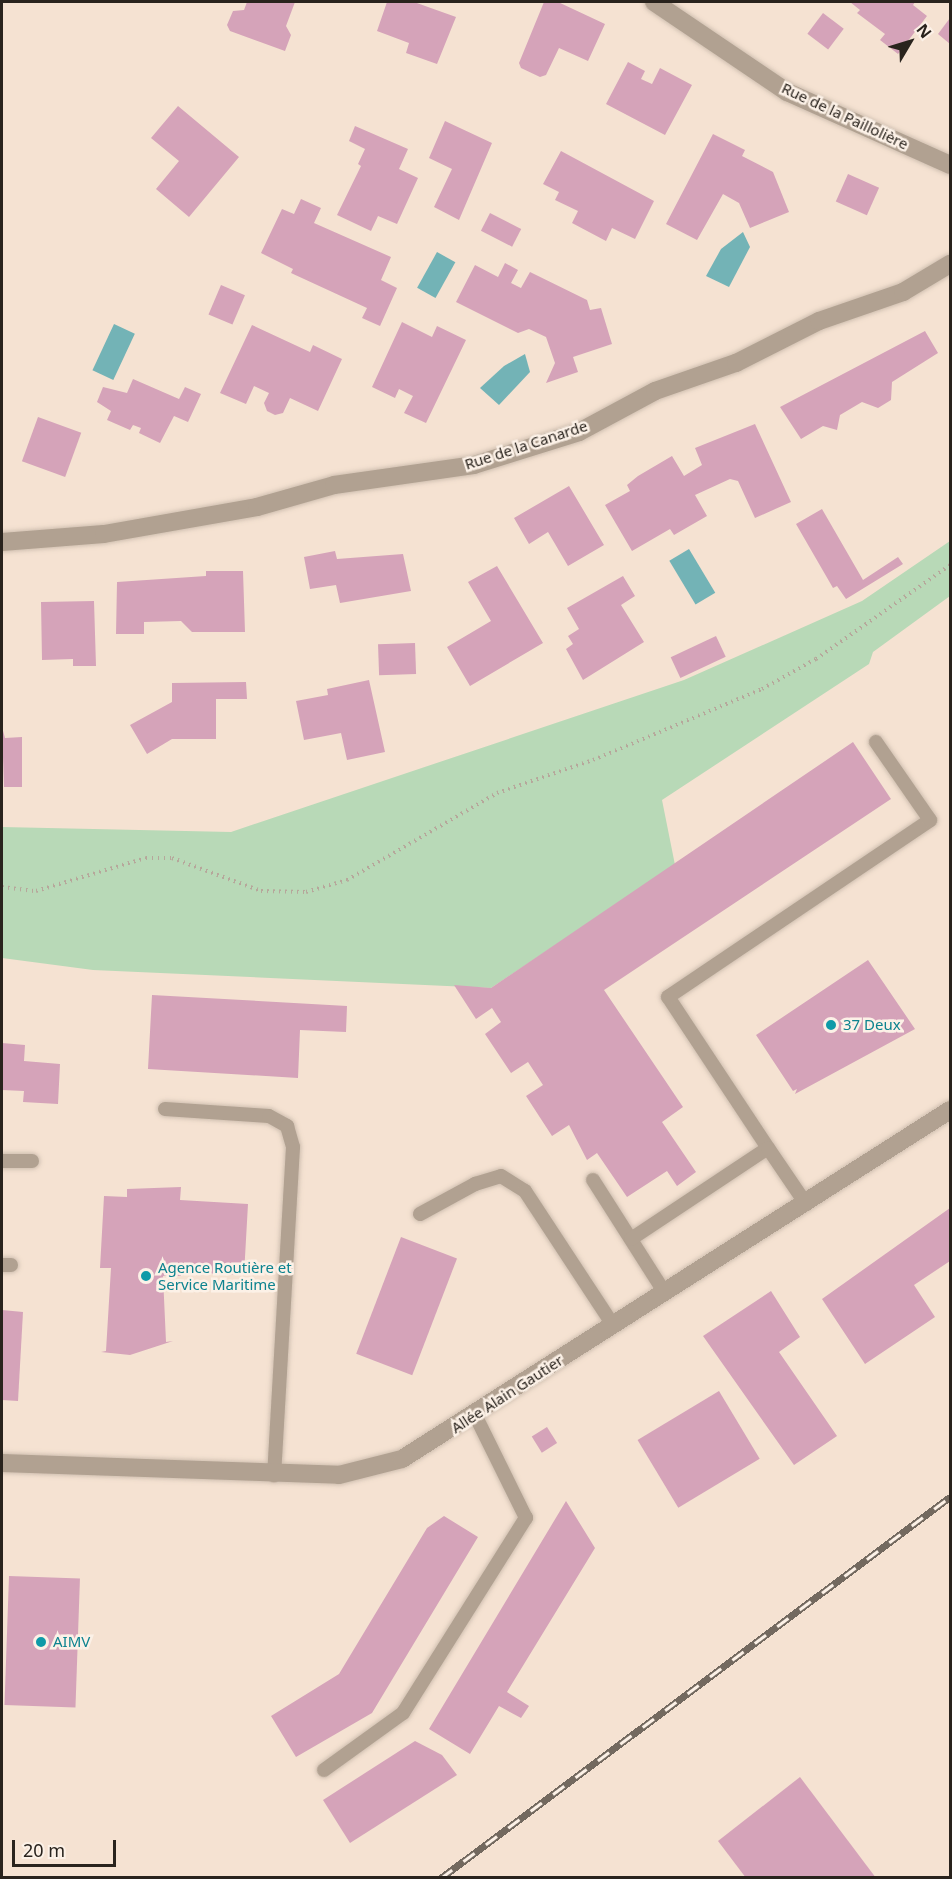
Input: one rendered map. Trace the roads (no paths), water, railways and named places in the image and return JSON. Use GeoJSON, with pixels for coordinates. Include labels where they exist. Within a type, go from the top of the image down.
{"type":"FeatureCollection","features":[{"type":"Feature","properties":{"kind":"street","name":"Rue de la Paillolière"},"geometry":{"type":"LineString","coordinates":[[654,2],[787,92],[951,165]]}},
{"type":"Feature","properties":{"kind":"street","name":"Rue de la Canarde"},"geometry":{"type":"LineString","coordinates":[[2,542],[104,534],[257,507],[334,485],[474,465],[579,432],[655,391],[736,363],[819,321],[903,292],[951,264]]}},
{"type":"Feature","properties":{"kind":"street","name":"Allée Alain Gautier"},"geometry":{"type":"LineString","coordinates":[[2,1463],[274,1475],[339,1475],[402,1459],[475,1415],[951,1110]]}},
{"type":"Feature","properties":{"kind":"lane"},"geometry":{"type":"LineString","coordinates":[[806,1204],[668,997],[930,820],[876,742]]}},
{"type":"Feature","properties":{"kind":"lane"},"geometry":{"type":"LineString","coordinates":[[165,1109],[269,1116],[287,1126],[294,1147],[274,1475]]}},
{"type":"Feature","properties":{"kind":"lane"},"geometry":{"type":"LineString","coordinates":[[631,1239],[768,1148]]}},
{"type":"Feature","properties":{"kind":"lane"},"geometry":{"type":"LineString","coordinates":[[2,1161],[32,1161]]}},
{"type":"Feature","properties":{"kind":"lane"},"geometry":{"type":"LineString","coordinates":[[420,1215],[475,1184],[501,1176],[525,1191],[613,1325]]}},
{"type":"Feature","properties":{"kind":"lane"},"geometry":{"type":"LineString","coordinates":[[593,1180],[665,1293]]}},
{"type":"Feature","properties":{"kind":"lane"},"geometry":{"type":"LineString","coordinates":[[324,1770],[403,1713],[526,1518],[475,1415]]}},
{"type":"Feature","properties":{"kind":"water"},"geometry":{"type":"Polygon","coordinates":[[[743,232],[750,247],[729,287],[706,276],[721,249],[743,232]]]}},
{"type":"Feature","properties":{"kind":"water"},"geometry":{"type":"Polygon","coordinates":[[[437,252],[455,262],[435,298],[417,288],[437,252]]]}},
{"type":"Feature","properties":{"kind":"water"},"geometry":{"type":"Polygon","coordinates":[[[114,324],[135,334],[113,380],[92,370],[114,324]]]}},
{"type":"Feature","properties":{"kind":"water"},"geometry":{"type":"Polygon","coordinates":[[[525,354],[530,372],[499,405],[480,388],[504,366],[525,354]]]}},
{"type":"Feature","properties":{"kind":"water"},"geometry":{"type":"Polygon","coordinates":[[[689,549],[715,593],[696,605],[669,561],[689,549]]]}},
{"type":"Feature","properties":{"kind":"railway"},"geometry":{"type":"LineString","coordinates":[[441,1878],[950,1497]]}},
{"type":"Feature","properties":{"kind":"place","name":"37 Deux"},"geometry":{"type":"Point","coordinates":[831,1025]}},
{"type":"Feature","properties":{"kind":"place","name":"Agence Routière et Service Maritime"},"geometry":{"type":"Point","coordinates":[146,1276]}},
{"type":"Feature","properties":{"kind":"place","name":"AIMV"},"geometry":{"type":"Point","coordinates":[41,1642]}}]}
